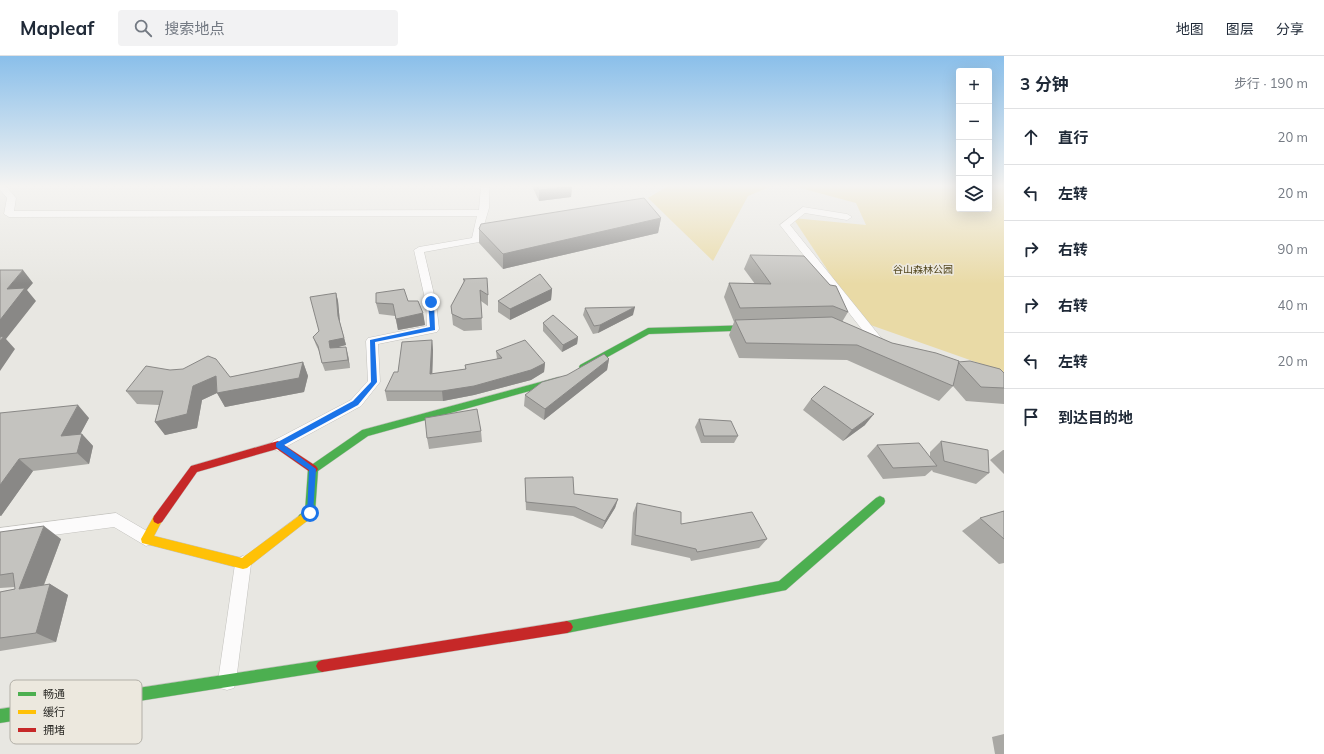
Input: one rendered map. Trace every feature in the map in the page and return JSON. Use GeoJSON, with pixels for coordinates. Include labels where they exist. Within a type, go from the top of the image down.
{"type":"FeatureCollection","features":[{"type":"Feature","properties":{"kind":"street"},"geometry":{"type":"LineString","coordinates":[[146,539],[165,507],[194,469],[278,445],[356,403],[374,382],[372,341],[433,328],[431,302],[419,250],[476,240],[481,219]]}},
{"type":"Feature","properties":{"kind":"street"},"geometry":{"type":"LineString","coordinates":[[793,219],[785,225],[891,354]]}},
{"type":"Feature","properties":{"kind":"street"},"geometry":{"type":"LineString","coordinates":[[313,469],[365,433],[559,380],[648,331],[763,328]]}},
{"type":"Feature","properties":{"kind":"street"},"geometry":{"type":"LineString","coordinates":[[866,344],[891,354]]}},
{"type":"Feature","properties":{"kind":"street"},"geometry":{"type":"LineString","coordinates":[[278,445],[313,469]]}},
{"type":"Feature","properties":{"kind":"street"},"geometry":{"type":"LineString","coordinates":[[227,680],[243,564],[310,513],[313,469]]}},
{"type":"Feature","properties":{"kind":"street"},"geometry":{"type":"LineString","coordinates":[[142,693],[536,633],[782,586],[880,501]]}},
{"type":"Feature","properties":{"kind":"street"},"geometry":{"type":"LineString","coordinates":[[0,535],[116,520],[146,539],[243,564]]}},
{"type":"Feature","properties":{"kind":"street"},"geometry":{"type":"LineString","coordinates":[[0,716],[10,714]]}},
{"type":"Feature","properties":{"kind":"green space"},"geometry":{"type":"Polygon","coordinates":[[[669,219],[736,219],[713,261],[669,219]]]}},
{"type":"Feature","properties":{"kind":"green space","name":"谷山森林公园"},"geometry":{"type":"Polygon","coordinates":[[[793,219],[866,225],[863,219],[1004,219],[1004,372],[862,322],[793,219]]]}},
{"type":"Feature","properties":{"kind":"building"},"geometry":{"type":"Polygon","coordinates":[[[515,219],[658,219],[503,254],[479,229],[481,224],[515,219]]]}},
{"type":"Feature","properties":{"kind":"building"},"geometry":{"type":"Polygon","coordinates":[[[750,255],[804,256],[830,285],[836,286],[848,312],[833,306],[740,308],[729,283],[771,284],[750,255]]]}},
{"type":"Feature","properties":{"kind":"building"},"geometry":{"type":"Polygon","coordinates":[[[0,270],[23,270],[7,289],[25,288],[0,320],[0,270]]]}},
{"type":"Feature","properties":{"kind":"building"},"geometry":{"type":"Polygon","coordinates":[[[540,274],[552,289],[510,309],[498,301],[540,274]]]}},
{"type":"Feature","properties":{"kind":"building"},"geometry":{"type":"Polygon","coordinates":[[[487,278],[488,295],[480,290],[482,318],[463,319],[452,314],[451,306],[465,280],[463,279],[487,278]]]}},
{"type":"Feature","properties":{"kind":"building"},"geometry":{"type":"Polygon","coordinates":[[[404,289],[408,301],[418,301],[423,313],[396,319],[393,304],[376,303],[376,293],[404,289]]]}},
{"type":"Feature","properties":{"kind":"building"},"geometry":{"type":"Polygon","coordinates":[[[336,293],[338,316],[344,338],[329,341],[330,348],[346,347],[348,360],[322,363],[318,346],[313,337],[319,331],[310,297],[336,293]]]}},
{"type":"Feature","properties":{"kind":"building"},"geometry":{"type":"Polygon","coordinates":[[[635,307],[600,325],[594,326],[585,308],[635,307]]]}},
{"type":"Feature","properties":{"kind":"building"},"geometry":{"type":"Polygon","coordinates":[[[553,315],[578,337],[563,345],[543,323],[553,315]]]}},
{"type":"Feature","properties":{"kind":"building"},"geometry":{"type":"Polygon","coordinates":[[[832,317],[892,343],[936,353],[959,361],[953,386],[857,345],[746,343],[735,320],[832,317]]]}},
{"type":"Feature","properties":{"kind":"building"},"geometry":{"type":"Polygon","coordinates":[[[432,340],[430,374],[466,369],[465,365],[502,358],[496,351],[525,340],[545,363],[531,370],[474,386],[442,391],[385,391],[394,372],[398,372],[402,342],[432,340]]]}},
{"type":"Feature","properties":{"kind":"building"},"geometry":{"type":"Polygon","coordinates":[[[604,354],[609,359],[545,409],[525,395],[542,382],[567,375],[604,354]]]}},
{"type":"Feature","properties":{"kind":"building"},"geometry":{"type":"Polygon","coordinates":[[[208,356],[216,359],[230,377],[303,362],[299,378],[217,393],[216,376],[193,386],[187,414],[155,422],[163,391],[126,391],[146,366],[170,370],[183,369],[208,356]]]}},
{"type":"Feature","properties":{"kind":"building"},"geometry":{"type":"Polygon","coordinates":[[[970,361],[1000,369],[1004,373],[1004,388],[981,387],[958,362],[970,361]]]}},
{"type":"Feature","properties":{"kind":"building"},"geometry":{"type":"Polygon","coordinates":[[[824,386],[874,414],[852,430],[811,399],[824,386]]]}},
{"type":"Feature","properties":{"kind":"building"},"geometry":{"type":"Polygon","coordinates":[[[78,405],[61,436],[82,434],[77,453],[19,459],[0,485],[0,413],[78,405]]]}},
{"type":"Feature","properties":{"kind":"building"},"geometry":{"type":"Polygon","coordinates":[[[477,409],[481,431],[427,438],[425,418],[477,409]]]}},
{"type":"Feature","properties":{"kind":"building"},"geometry":{"type":"Polygon","coordinates":[[[699,419],[731,421],[738,436],[704,436],[699,419]]]}},
{"type":"Feature","properties":{"kind":"building"},"geometry":{"type":"Polygon","coordinates":[[[941,441],[988,450],[989,473],[944,461],[941,441]]]}},
{"type":"Feature","properties":{"kind":"building"},"geometry":{"type":"Polygon","coordinates":[[[919,443],[937,466],[893,468],[877,445],[919,443]]]}},
{"type":"Feature","properties":{"kind":"building"},"geometry":{"type":"Polygon","coordinates":[[[573,477],[574,494],[618,499],[605,521],[575,507],[526,502],[525,478],[573,477]]]}},
{"type":"Feature","properties":{"kind":"building"},"geometry":{"type":"Polygon","coordinates":[[[637,503],[681,512],[681,524],[752,512],[767,539],[697,552],[696,549],[635,535],[637,503]]]}},
{"type":"Feature","properties":{"kind":"building"},"geometry":{"type":"Polygon","coordinates":[[[1004,511],[1004,539],[980,518],[1004,511]]]}},
{"type":"Feature","properties":{"kind":"building"},"geometry":{"type":"Polygon","coordinates":[[[44,526],[19,589],[50,584],[36,633],[0,638],[0,592],[15,589],[13,573],[0,575],[0,532],[44,526]]]}},
{"type":"Feature","properties":{"kind":"traffic: fast"},"geometry":{"type":"LineString","coordinates":[[583,367],[648,331],[756,328]]}},
{"type":"Feature","properties":{"kind":"traffic: fast"},"geometry":{"type":"LineString","coordinates":[[303,518],[310,513],[313,469],[365,433],[559,380]]}},
{"type":"Feature","properties":{"kind":"traffic: fast"},"geometry":{"type":"LineString","coordinates":[[567,627],[782,586],[880,501]]}},
{"type":"Feature","properties":{"kind":"traffic: fast"},"geometry":{"type":"LineString","coordinates":[[142,694],[322,666]]}},
{"type":"Feature","properties":{"kind":"traffic: fast"},"geometry":{"type":"LineString","coordinates":[[0,716],[10,714]]}},
{"type":"Feature","properties":{"kind":"traffic: slow"},"geometry":{"type":"LineString","coordinates":[[158,519],[146,539],[243,564],[303,518]]}},
{"type":"Feature","properties":{"kind":"traffic: jam"},"geometry":{"type":"LineString","coordinates":[[158,519],[194,469],[278,445],[313,469]]}},
{"type":"Feature","properties":{"kind":"traffic: jam"},"geometry":{"type":"LineString","coordinates":[[322,666],[567,627]]}},
{"type":"Feature","properties":{"kind":"route"},"geometry":{"type":"LineString","coordinates":[[310,513],[313,469],[278,445],[356,403],[374,382],[372,341],[433,328],[431,302]]}}]}
